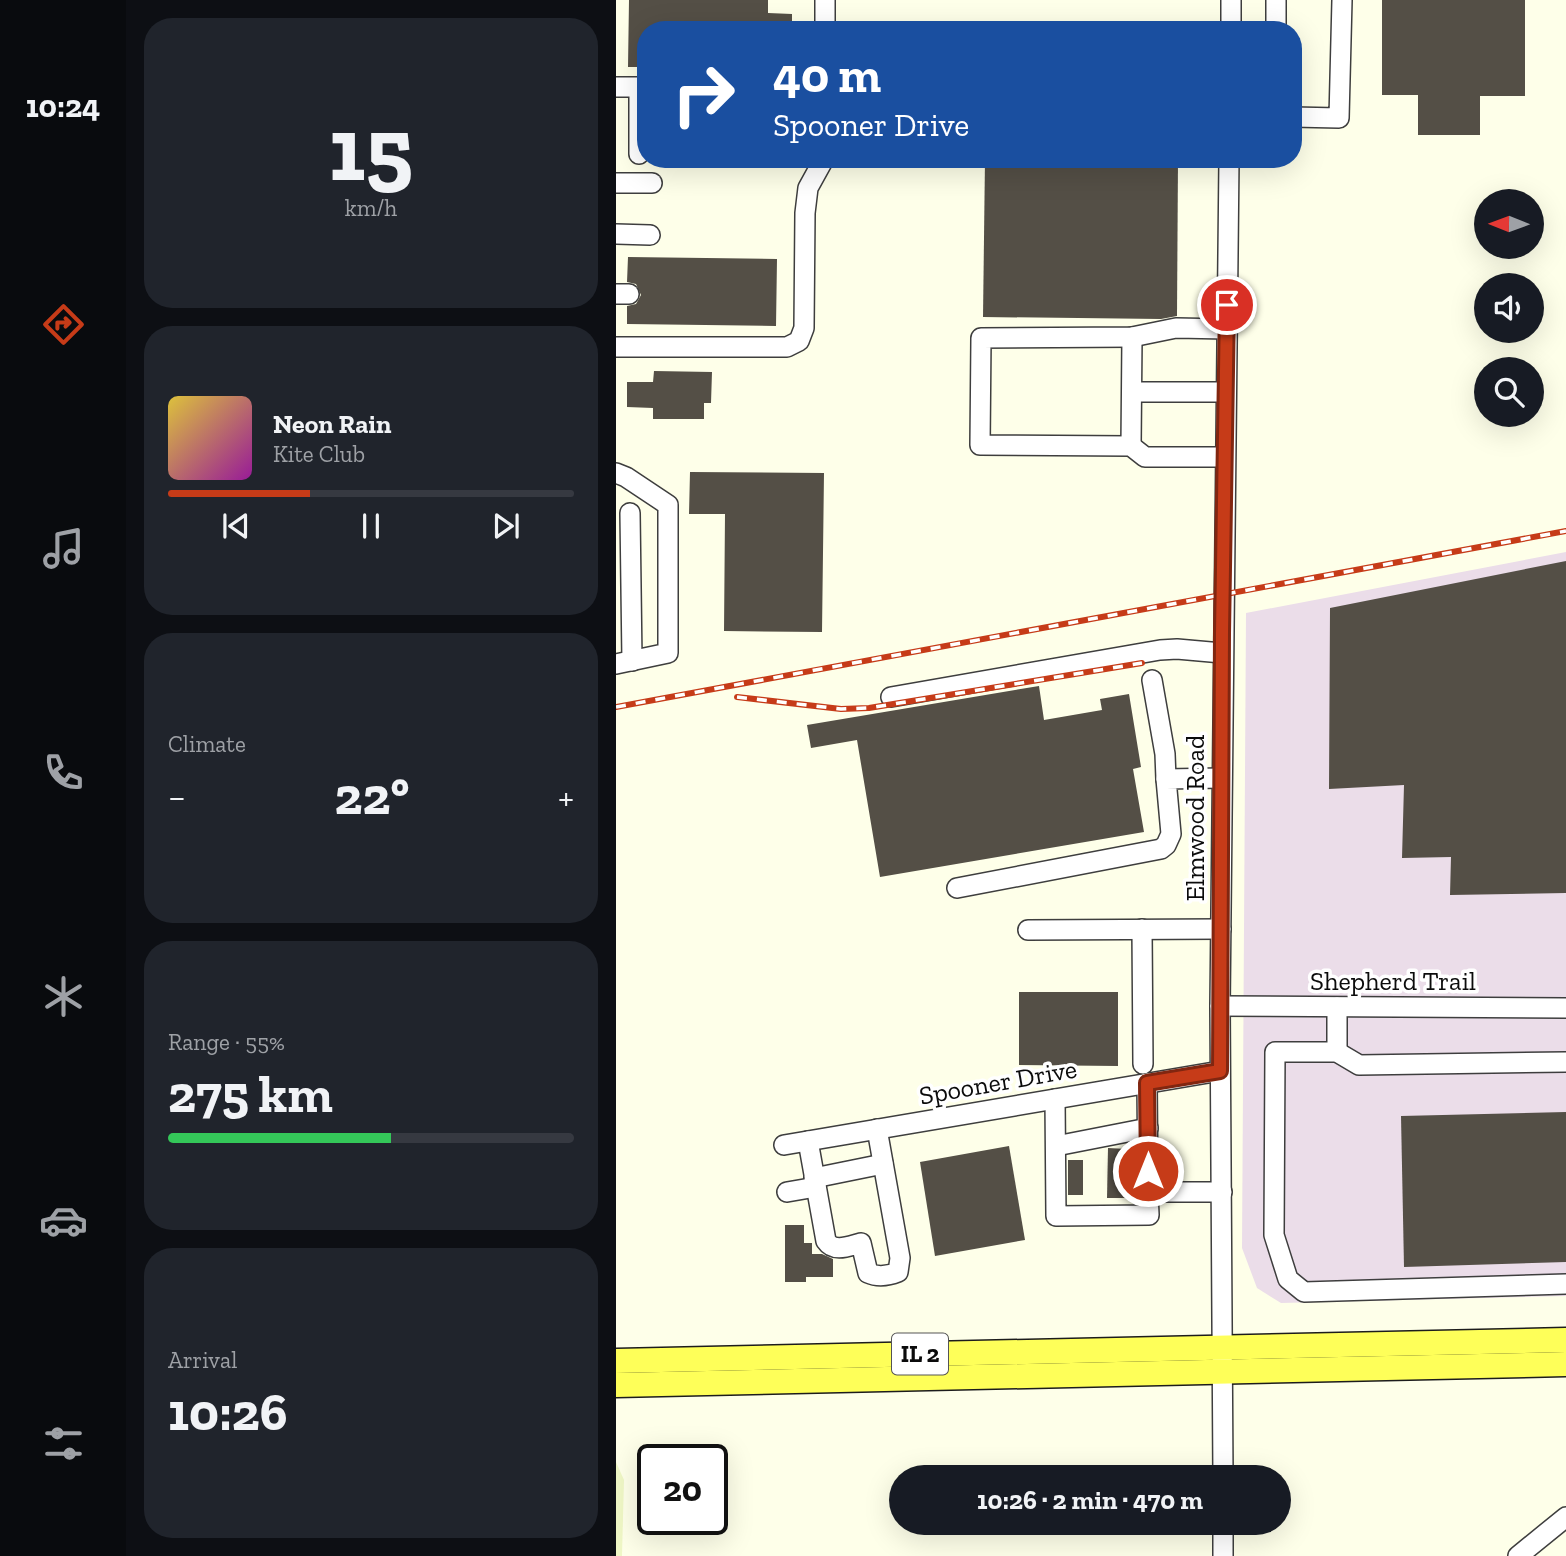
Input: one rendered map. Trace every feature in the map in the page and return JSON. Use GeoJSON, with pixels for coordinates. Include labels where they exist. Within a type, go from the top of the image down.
{"type":"FeatureCollection","features":[{"type":"Feature","properties":{"kind":"main road","name":"IL 2"},"geometry":{"type":"LineString","coordinates":[[616,1361],[1566,1340]]}},
{"type":"Feature","properties":{"kind":"main road","name":"IL 2"},"geometry":{"type":"LineString","coordinates":[[616,1385],[1566,1364]]}},
{"type":"Feature","properties":{"kind":"street"},"geometry":{"type":"LineString","coordinates":[[825,0],[825,21]]}},
{"type":"Feature","properties":{"kind":"street"},"geometry":{"type":"LineString","coordinates":[[1231,0],[1231,21]]}},
{"type":"Feature","properties":{"kind":"street"},"geometry":{"type":"LineString","coordinates":[[1276,0],[1276,21]]}},
{"type":"Feature","properties":{"kind":"street"},"geometry":{"type":"LineString","coordinates":[[1302,117],[1339,118],[1342,0]]}},
{"type":"Feature","properties":{"kind":"street"},"geometry":{"type":"LineString","coordinates":[[616,87],[637,87]]}},
{"type":"Feature","properties":{"kind":"street"},"geometry":{"type":"LineString","coordinates":[[616,347],[787,347],[799,341],[804,328],[805,213],[808,188],[819,168]]}},
{"type":"Feature","properties":{"kind":"street","name":"Elmwood Road"},"geometry":{"type":"LineString","coordinates":[[1223,1465],[1220,929],[1229,168]]}},
{"type":"Feature","properties":{"kind":"street"},"geometry":{"type":"LineString","coordinates":[[616,183],[652,183]]}},
{"type":"Feature","properties":{"kind":"street"},"geometry":{"type":"LineString","coordinates":[[616,234],[650,235]]}},
{"type":"Feature","properties":{"kind":"street"},"geometry":{"type":"LineString","coordinates":[[1225,457],[1144,457],[1131,446],[980,445],[981,338],[1132,337],[1176,328],[1227,329]]}},
{"type":"Feature","properties":{"kind":"street"},"geometry":{"type":"LineString","coordinates":[[1131,446],[1132,337]]}},
{"type":"Feature","properties":{"kind":"street"},"geometry":{"type":"LineString","coordinates":[[1132,391],[1226,392]]}},
{"type":"Feature","properties":{"kind":"street"},"geometry":{"type":"LineString","coordinates":[[616,473],[626,477],[653,495],[668,505],[668,653],[624,663],[623,518],[653,495]]}},
{"type":"Feature","properties":{"kind":"street"},"geometry":{"type":"LineString","coordinates":[[891,697],[1160,650],[1222,653]]}},
{"type":"Feature","properties":{"kind":"street"},"geometry":{"type":"LineString","coordinates":[[957,888],[1161,849],[1166,845],[1171,834],[1165,754],[1152,680]]}},
{"type":"Feature","properties":{"kind":"street"},"geometry":{"type":"LineString","coordinates":[[1166,779],[1222,778]]}},
{"type":"Feature","properties":{"kind":"street"},"geometry":{"type":"LineString","coordinates":[[1055,1099],[1056,1216],[1149,1215],[1142,929]]}},
{"type":"Feature","properties":{"kind":"street"},"geometry":{"type":"LineString","coordinates":[[1028,930],[1220,929]]}},
{"type":"Feature","properties":{"kind":"street","name":"Shepherd Trail"},"geometry":{"type":"LineString","coordinates":[[1220,1006],[1566,1008]]}},
{"type":"Feature","properties":{"kind":"street"},"geometry":{"type":"LineString","coordinates":[[1337,1007],[1337,1052]]}},
{"type":"Feature","properties":{"kind":"street"},"geometry":{"type":"LineString","coordinates":[[1566,1062],[1359,1065],[1337,1052],[1275,1052],[1274,1235],[1288,1279],[1304,1292],[1566,1284]]}},
{"type":"Feature","properties":{"kind":"street","name":"Spooner Drive"},"geometry":{"type":"LineString","coordinates":[[784,1145],[1055,1099],[1145,1074],[1220,1071]]}},
{"type":"Feature","properties":{"kind":"street"},"geometry":{"type":"LineString","coordinates":[[1056,1146],[1148,1128]]}},
{"type":"Feature","properties":{"kind":"street"},"geometry":{"type":"LineString","coordinates":[[808,1141],[829,1246],[835,1248],[861,1243],[868,1273],[894,1273],[898,1272],[900,1258],[877,1129]]}},
{"type":"Feature","properties":{"kind":"street"},"geometry":{"type":"LineString","coordinates":[[787,1192],[883,1164]]}},
{"type":"Feature","properties":{"kind":"street"},"geometry":{"type":"LineString","coordinates":[[1148,1192],[1222,1192]]}},
{"type":"Feature","properties":{"kind":"street"},"geometry":{"type":"LineString","coordinates":[[1518,1556],[1566,1517]]}},
{"type":"Feature","properties":{"kind":"street"},"geometry":{"type":"LineString","coordinates":[[1223,1535],[1223,1556]]}},
{"type":"Feature","properties":{"kind":"shaded area"},"geometry":{"type":"Polygon","coordinates":[[[1566,552],[1566,1296],[1281,1303],[1257,1288],[1242,1248],[1246,613],[1566,552]]]}},
{"type":"Feature","properties":{"kind":"green space"},"geometry":{"type":"Polygon","coordinates":[[[616,1462],[624,1480],[622,1556],[616,1556],[616,1462]]]}},
{"type":"Feature","properties":{"kind":"building"},"geometry":{"type":"Polygon","coordinates":[[[629,0],[768,0],[768,13],[792,14],[792,21],[637,21],[637,67],[628,67],[629,0]]]}},
{"type":"Feature","properties":{"kind":"building"},"geometry":{"type":"Polygon","coordinates":[[[1382,0],[1525,0],[1525,96],[1480,96],[1480,135],[1418,135],[1418,95],[1382,95],[1382,0]]]}},
{"type":"Feature","properties":{"kind":"building"},"geometry":{"type":"Polygon","coordinates":[[[985,168],[1178,168],[1177,316],[1161,319],[983,317],[985,168]]]}},
{"type":"Feature","properties":{"kind":"building"},"geometry":{"type":"Polygon","coordinates":[[[628,257],[777,259],[776,326],[627,324],[627,306],[636,304],[641,295],[636,284],[627,282],[628,257]]]}},
{"type":"Feature","properties":{"kind":"building"},"geometry":{"type":"Polygon","coordinates":[[[654,371],[712,372],[711,403],[704,403],[704,419],[653,419],[653,408],[627,407],[627,382],[653,382],[654,371]]]}},
{"type":"Feature","properties":{"kind":"building"},"geometry":{"type":"Polygon","coordinates":[[[690,472],[824,473],[822,632],[724,631],[725,514],[689,514],[690,472]]]}},
{"type":"Feature","properties":{"kind":"building"},"geometry":{"type":"Polygon","coordinates":[[[1566,561],[1566,893],[1450,895],[1451,857],[1402,858],[1404,785],[1329,789],[1330,608],[1566,561]]]}},
{"type":"Feature","properties":{"kind":"building"},"geometry":{"type":"Polygon","coordinates":[[[1039,686],[1044,720],[1102,710],[1100,699],[1129,694],[1141,767],[1133,769],[1144,832],[880,877],[857,740],[811,748],[807,725],[1039,686]]]}},
{"type":"Feature","properties":{"kind":"building"},"geometry":{"type":"Polygon","coordinates":[[[1019,992],[1118,992],[1118,1066],[1019,1065],[1019,992]]]}},
{"type":"Feature","properties":{"kind":"building"},"geometry":{"type":"Polygon","coordinates":[[[1566,1112],[1566,1262],[1404,1267],[1401,1116],[1566,1112]]]}},
{"type":"Feature","properties":{"kind":"building"},"geometry":{"type":"Polygon","coordinates":[[[1009,1146],[1025,1240],[935,1256],[920,1162],[1009,1146]]]}},
{"type":"Feature","properties":{"kind":"building"},"geometry":{"type":"Polygon","coordinates":[[[1108,1148],[1127,1149],[1127,1198],[1107,1198],[1108,1148]]]}},
{"type":"Feature","properties":{"kind":"building"},"geometry":{"type":"Polygon","coordinates":[[[1068,1160],[1083,1160],[1083,1195],[1068,1195],[1068,1160]]]}},
{"type":"Feature","properties":{"kind":"building"},"geometry":{"type":"Polygon","coordinates":[[[785,1225],[804,1225],[804,1243],[812,1243],[812,1254],[822,1254],[833,1259],[833,1277],[806,1277],[806,1282],[785,1282],[785,1225]]]}},
{"type":"Feature","properties":{"kind":"railway"},"geometry":{"type":"LineString","coordinates":[[616,707],[1566,531]]}},
{"type":"Feature","properties":{"kind":"railway"},"geometry":{"type":"LineString","coordinates":[[737,697],[841,709],[869,708],[1142,663]]}},
{"type":"Feature","properties":{"kind":"route"},"geometry":{"type":"LineString","coordinates":[[1148,1171],[1147,1083],[1220,1071],[1227,305]]}}]}
